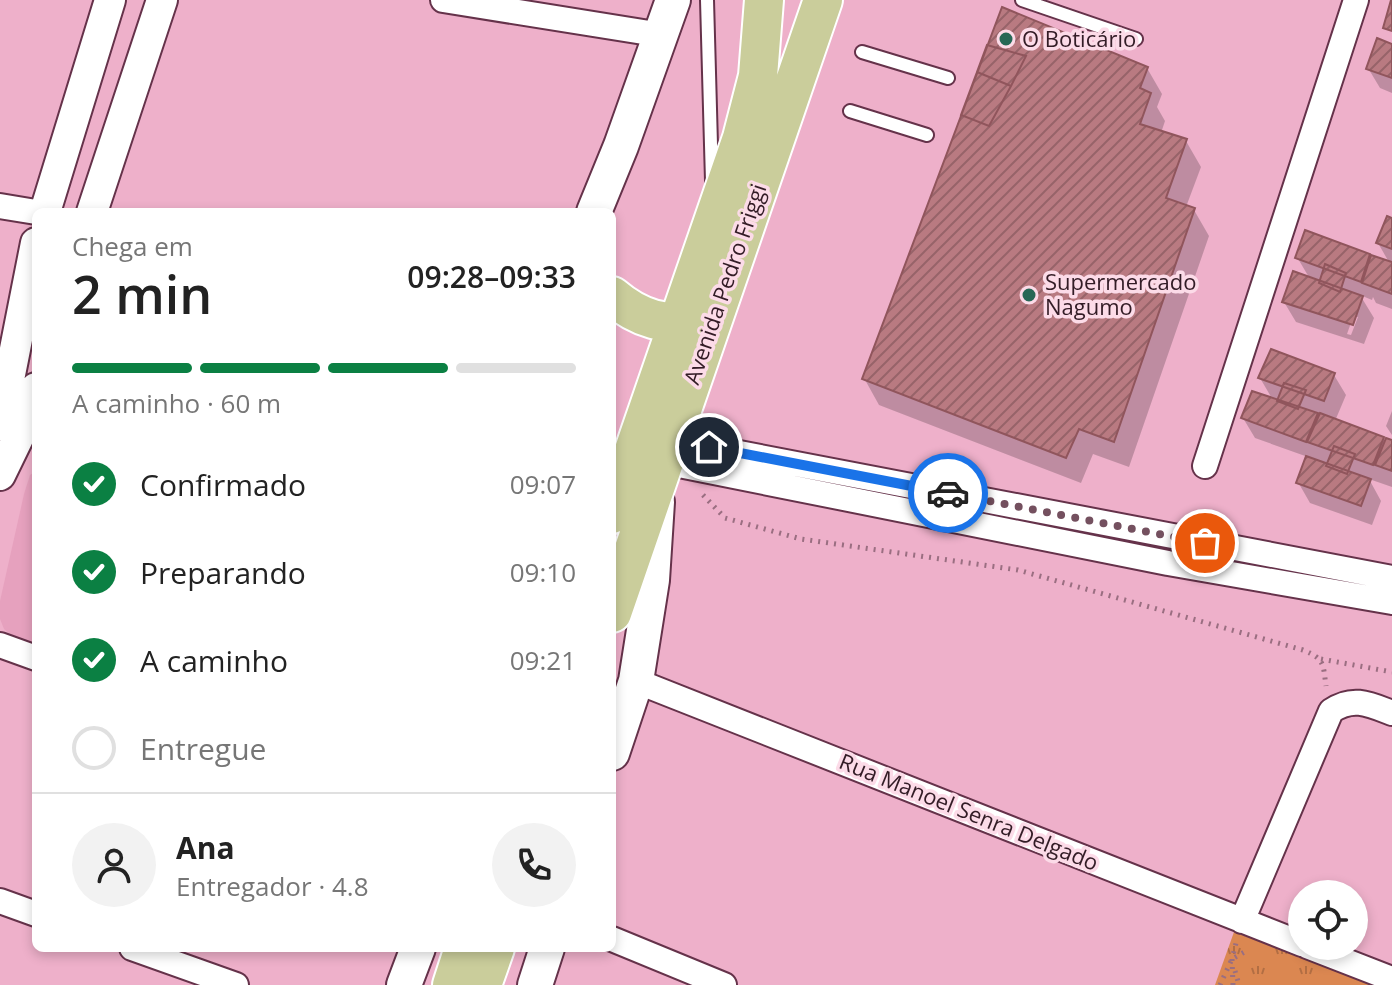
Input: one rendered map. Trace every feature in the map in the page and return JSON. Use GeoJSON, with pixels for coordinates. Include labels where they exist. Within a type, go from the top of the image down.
{"type":"FeatureCollection","features":[{"type":"Feature","properties":{"kind":"main road"},"geometry":{"type":"LineString","coordinates":[[596,208],[673,0]]}},
{"type":"Feature","properties":{"kind":"main road","name":"Avenida Pedro Friggi"},"geometry":{"type":"LineString","coordinates":[[616,502],[742,138],[758,76],[764,0]]}},
{"type":"Feature","properties":{"kind":"main road","name":"Avenida Pedro Friggi"},"geometry":{"type":"LineString","coordinates":[[616,601],[823,0]]}},
{"type":"Feature","properties":{"kind":"main road"},"geometry":{"type":"LineString","coordinates":[[616,299],[645,318],[676,324],[715,315]]}},
{"type":"Feature","properties":{"kind":"main road"},"geometry":{"type":"LineString","coordinates":[[616,741],[636,681],[652,580],[665,460]]}},
{"type":"Feature","properties":{"kind":"main road"},"geometry":{"type":"LineString","coordinates":[[404,985],[416,952]]}},
{"type":"Feature","properties":{"kind":"main road"},"geometry":{"type":"LineString","coordinates":[[452,985],[463,952]]}},
{"type":"Feature","properties":{"kind":"main road"},"geometry":{"type":"LineString","coordinates":[[482,985],[494,952]]}},
{"type":"Feature","properties":{"kind":"main road"},"geometry":{"type":"LineString","coordinates":[[535,985],[546,952]]}},
{"type":"Feature","properties":{"kind":"street"},"geometry":{"type":"LineString","coordinates":[[46,208],[110,0]]}},
{"type":"Feature","properties":{"kind":"street"},"geometry":{"type":"LineString","coordinates":[[100,208],[162,0]]}},
{"type":"Feature","properties":{"kind":"street"},"geometry":{"type":"LineString","coordinates":[[443,0],[662,35]]}},
{"type":"Feature","properties":{"kind":"street"},"geometry":{"type":"LineString","coordinates":[[1205,466],[1356,0]]}},
{"type":"Feature","properties":{"kind":"street"},"geometry":{"type":"LineString","coordinates":[[0,206],[32,211]]}},
{"type":"Feature","properties":{"kind":"street"},"geometry":{"type":"LineString","coordinates":[[14,432],[32,281]]}},
{"type":"Feature","properties":{"kind":"street"},"geometry":{"type":"LineString","coordinates":[[0,475],[14,432],[32,396]]}},
{"type":"Feature","properties":{"kind":"street"},"geometry":{"type":"LineString","coordinates":[[665,460],[1168,563],[1392,602]]}},
{"type":"Feature","properties":{"kind":"street"},"geometry":{"type":"LineString","coordinates":[[665,460],[1392,578]]}},
{"type":"Feature","properties":{"kind":"street"},"geometry":{"type":"LineString","coordinates":[[0,645],[32,657]]}},
{"type":"Feature","properties":{"kind":"street","name":"Rua Manoel Senra Delgado"},"geometry":{"type":"LineString","coordinates":[[636,681],[1288,939]]}},
{"type":"Feature","properties":{"kind":"street"},"geometry":{"type":"LineString","coordinates":[[1242,921],[1331,711],[1348,702],[1360,701],[1392,713]]}},
{"type":"Feature","properties":{"kind":"street"},"geometry":{"type":"LineString","coordinates":[[0,901],[32,913]]}},
{"type":"Feature","properties":{"kind":"street"},"geometry":{"type":"LineString","coordinates":[[616,941],[724,985]]}},
{"type":"Feature","properties":{"kind":"street"},"geometry":{"type":"LineString","coordinates":[[143,952],[236,985]]}},
{"type":"Feature","properties":{"kind":"street","name":"Rua Manoel Senra Delgado"},"geometry":{"type":"LineString","coordinates":[[1343,960],[1392,979]]}},
{"type":"Feature","properties":{"kind":"lane"},"geometry":{"type":"LineString","coordinates":[[707,0],[713,141],[712,226]]}},
{"type":"Feature","properties":{"kind":"lane"},"geometry":{"type":"LineString","coordinates":[[1022,0],[1136,39]]}},
{"type":"Feature","properties":{"kind":"lane"},"geometry":{"type":"LineString","coordinates":[[862,52],[948,78]]}},
{"type":"Feature","properties":{"kind":"lane"},"geometry":{"type":"LineString","coordinates":[[850,111],[927,135]]}},
{"type":"Feature","properties":{"kind":"path"},"geometry":{"type":"LineString","coordinates":[[703,470],[700,488],[725,518],[801,539],[1018,570],[1303,650],[1320,658],[1392,672]]}},
{"type":"Feature","properties":{"kind":"path"},"geometry":{"type":"LineString","coordinates":[[1320,658],[1331,711]]}},
{"type":"Feature","properties":{"kind":"path"},"geometry":{"type":"LineString","coordinates":[[1220,985],[1232,959],[1246,949],[1260,954]]}},
{"type":"Feature","properties":{"kind":"path"},"geometry":{"type":"LineString","coordinates":[[1232,959],[1236,985]]}},
{"type":"Feature","properties":{"kind":"shaded area"},"geometry":{"type":"Polygon","coordinates":[[[32,474],[32,645],[17,640],[4,629],[0,619],[0,601],[32,474]]]}},
{"type":"Feature","properties":{"kind":"green space"},"geometry":{"type":"Polygon","coordinates":[[[1234,932],[1288,952],[1288,960],[1311,960],[1379,985],[1215,985],[1234,932]]]}},
{"type":"Feature","properties":{"kind":"building"},"geometry":{"type":"Polygon","coordinates":[[[1392,0],[1392,31],[1383,28],[1392,0]]]}},
{"type":"Feature","properties":{"kind":"building","name":"Supermercado Nagumo"},"geometry":{"type":"Polygon","coordinates":[[[1002,7],[1148,67],[1140,88],[1151,93],[1140,124],[1187,139],[1166,198],[1195,208],[1114,442],[1079,429],[1066,458],[862,379],[1002,7]]]}},
{"type":"Feature","properties":{"kind":"building"},"geometry":{"type":"Polygon","coordinates":[[[1377,38],[1392,44],[1392,78],[1366,69],[1377,38]]]}},
{"type":"Feature","properties":{"kind":"building"},"geometry":{"type":"Polygon","coordinates":[[[987,45],[1026,56],[1011,86],[977,72],[987,45]]]}},
{"type":"Feature","properties":{"kind":"building"},"geometry":{"type":"Polygon","coordinates":[[[977,72],[1011,86],[989,126],[961,115],[977,72]]]}},
{"type":"Feature","properties":{"kind":"building"},"geometry":{"type":"Polygon","coordinates":[[[1387,216],[1392,218],[1392,249],[1376,243],[1387,216]]]}},
{"type":"Feature","properties":{"kind":"building"},"geometry":{"type":"Polygon","coordinates":[[[1305,230],[1370,254],[1361,282],[1295,258],[1305,230]]]}},
{"type":"Feature","properties":{"kind":"building"},"geometry":{"type":"Polygon","coordinates":[[[1371,255],[1392,262],[1392,294],[1362,283],[1371,255]]]}},
{"type":"Feature","properties":{"kind":"building"},"geometry":{"type":"Polygon","coordinates":[[[1325,264],[1346,273],[1340,292],[1319,283],[1325,264]]]}},
{"type":"Feature","properties":{"kind":"building"},"geometry":{"type":"Polygon","coordinates":[[[1293,271],[1363,296],[1353,325],[1282,302],[1293,271]]]}},
{"type":"Feature","properties":{"kind":"building"},"geometry":{"type":"Polygon","coordinates":[[[1271,349],[1335,373],[1324,401],[1258,378],[1271,349]]]}},
{"type":"Feature","properties":{"kind":"building"},"geometry":{"type":"Polygon","coordinates":[[[1284,383],[1306,390],[1298,409],[1277,401],[1284,383]]]}},
{"type":"Feature","properties":{"kind":"building"},"geometry":{"type":"Polygon","coordinates":[[[1252,391],[1318,413],[1306,442],[1241,418],[1252,391]]]}},
{"type":"Feature","properties":{"kind":"building"},"geometry":{"type":"Polygon","coordinates":[[[1320,413],[1384,437],[1373,465],[1307,442],[1320,413]]]}},
{"type":"Feature","properties":{"kind":"building"},"geometry":{"type":"Polygon","coordinates":[[[1386,438],[1392,440],[1392,471],[1375,465],[1386,438]]]}},
{"type":"Feature","properties":{"kind":"building"},"geometry":{"type":"Polygon","coordinates":[[[1334,446],[1355,454],[1347,474],[1326,466],[1334,446]]]}},
{"type":"Feature","properties":{"kind":"building"},"geometry":{"type":"Polygon","coordinates":[[[1306,456],[1371,479],[1361,506],[1296,483],[1306,456]]]}},
{"type":"Feature","properties":{"kind":"way so far"},"geometry":{"type":"LineString","coordinates":[[948,493],[1205,543]]}},
{"type":"Feature","properties":{"kind":"place","name":"O Boticário"},"geometry":{"type":"Point","coordinates":[1006,39]}},
{"type":"Feature","properties":{"kind":"place","name":"Supermercado Nagumo"},"geometry":{"type":"Point","coordinates":[1029,295]}},
{"type":"Feature","properties":{"kind":"route"},"geometry":{"type":"LineString","coordinates":[[709,447],[948,493]]}}]}
